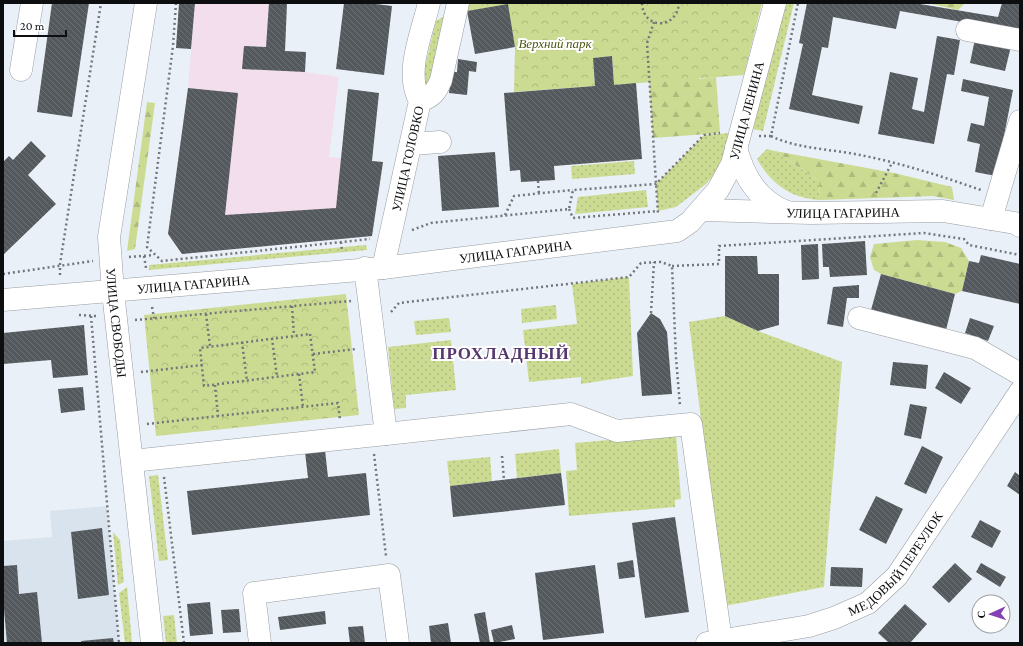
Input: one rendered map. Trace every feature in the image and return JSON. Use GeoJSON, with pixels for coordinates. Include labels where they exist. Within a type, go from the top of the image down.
{"type":"FeatureCollection","features":[{"type":"Feature","properties":{"kind":"street"},"geometry":{"type":"LineString","coordinates":[[21,70],[32,3]]}},
{"type":"Feature","properties":{"kind":"street","name":"УЛИЦА СВОБОДЫ"},"geometry":{"type":"LineString","coordinates":[[146,3],[109,236],[116,318],[139,461],[152,643]]}},
{"type":"Feature","properties":{"kind":"street","name":"УЛИЦА ГОЛОВКО"},"geometry":{"type":"LineString","coordinates":[[379,435],[375,347],[374,268],[390,236],[420,101],[415,92],[414,66],[429,3]]}},
{"type":"Feature","properties":{"kind":"street","name":"УЛИЦА ЛЕНИНА"},"geometry":{"type":"LineString","coordinates":[[702,210],[726,177],[736,148],[775,3]]}},
{"type":"Feature","properties":{"kind":"street"},"geometry":{"type":"LineString","coordinates":[[420,101],[430,97],[437,90],[441,80],[452,4]]}},
{"type":"Feature","properties":{"kind":"street"},"geometry":{"type":"LineString","coordinates":[[967,30],[1020,40]]}},
{"type":"Feature","properties":{"kind":"street"},"geometry":{"type":"LineString","coordinates":[[990,219],[998,198],[1020,121]]}},
{"type":"Feature","properties":{"kind":"street"},"geometry":{"type":"LineString","coordinates":[[411,144],[440,142]]}},
{"type":"Feature","properties":{"kind":"street"},"geometry":{"type":"LineString","coordinates":[[736,148],[743,171],[757,190],[774,206],[789,212]]}},
{"type":"Feature","properties":{"kind":"street","name":"УЛИЦА ГАГАРИНА"},"geometry":{"type":"LineString","coordinates":[[3,300],[113,292],[374,268],[677,231],[702,210],[789,212],[943,211],[1018,223]]}},
{"type":"Feature","properties":{"kind":"street"},"geometry":{"type":"LineString","coordinates":[[859,318],[975,348],[1020,374]]}},
{"type":"Feature","properties":{"kind":"street","name":"МЕДОВЫЙ ПЕРЕУЛОК"},"geometry":{"type":"LineString","coordinates":[[714,642],[809,626],[834,618],[868,602],[897,576],[1020,392]]}},
{"type":"Feature","properties":{"kind":"street"},"geometry":{"type":"LineString","coordinates":[[139,461],[571,414],[616,431],[691,424],[714,642]]}},
{"type":"Feature","properties":{"kind":"street"},"geometry":{"type":"LineString","coordinates":[[260,643],[254,593],[389,575],[398,643]]}},
{"type":"Feature","properties":{"kind":"path"},"geometry":{"type":"LineString","coordinates":[[60,264],[101,3]]}},
{"type":"Feature","properties":{"kind":"path"},"geometry":{"type":"LineString","coordinates":[[176,3],[173,46],[147,247],[162,261],[390,236],[431,223],[569,209]]}},
{"type":"Feature","properties":{"kind":"path"},"geometry":{"type":"LineString","coordinates":[[642,3],[644,14],[654,22],[660,23],[672,19],[678,10],[679,3]]}},
{"type":"Feature","properties":{"kind":"path"},"geometry":{"type":"LineString","coordinates":[[573,190],[569,209],[573,218],[658,211],[646,43],[654,22]]}},
{"type":"Feature","properties":{"kind":"path"},"geometry":{"type":"LineString","coordinates":[[771,136],[787,143],[862,155],[938,174],[998,198]]}},
{"type":"Feature","properties":{"kind":"path"},"geometry":{"type":"LineString","coordinates":[[538,181],[539,194]]}},
{"type":"Feature","properties":{"kind":"path"},"geometry":{"type":"LineString","coordinates":[[505,215],[514,196],[656,184]]}},
{"type":"Feature","properties":{"kind":"path"},"geometry":{"type":"LineString","coordinates":[[672,266],[719,264],[718,246],[924,234],[964,239],[970,245],[1020,254]]}},
{"type":"Feature","properties":{"kind":"path"},"geometry":{"type":"LineString","coordinates":[[3,274],[60,264],[155,255]]}},
{"type":"Feature","properties":{"kind":"path"},"geometry":{"type":"LineString","coordinates":[[651,313],[654,262]]}},
{"type":"Feature","properties":{"kind":"path"},"geometry":{"type":"LineString","coordinates":[[390,314],[399,303],[629,277],[641,263],[662,262]]}},
{"type":"Feature","properties":{"kind":"path"},"geometry":{"type":"LineString","coordinates":[[75,314],[130,320],[356,301]]}},
{"type":"Feature","properties":{"kind":"path"},"geometry":{"type":"LineString","coordinates":[[292,306],[294,336]]}},
{"type":"Feature","properties":{"kind":"path"},"geometry":{"type":"LineString","coordinates":[[206,314],[210,346]]}},
{"type":"Feature","properties":{"kind":"path"},"geometry":{"type":"LineString","coordinates":[[91,316],[119,643]]}},
{"type":"Feature","properties":{"kind":"path"},"geometry":{"type":"LineString","coordinates":[[310,334],[315,372],[204,386],[200,348],[294,336],[310,334]]}},
{"type":"Feature","properties":{"kind":"path"},"geometry":{"type":"LineString","coordinates":[[272,338],[277,377]]}},
{"type":"Feature","properties":{"kind":"path"},"geometry":{"type":"LineString","coordinates":[[242,342],[247,381]]}},
{"type":"Feature","properties":{"kind":"path"},"geometry":{"type":"LineString","coordinates":[[313,354],[375,347]]}},
{"type":"Feature","properties":{"kind":"path"},"geometry":{"type":"LineString","coordinates":[[136,373],[202,365]]}},
{"type":"Feature","properties":{"kind":"path"},"geometry":{"type":"LineString","coordinates":[[299,374],[303,407]]}},
{"type":"Feature","properties":{"kind":"path"},"geometry":{"type":"LineString","coordinates":[[215,385],[218,416]]}},
{"type":"Feature","properties":{"kind":"path"},"geometry":{"type":"LineString","coordinates":[[142,424],[338,403],[343,439]]}},
{"type":"Feature","properties":{"kind":"path"},"geometry":{"type":"LineString","coordinates":[[379,435],[389,575]]}},
{"type":"Feature","properties":{"kind":"path"},"geometry":{"type":"LineString","coordinates":[[502,456],[504,480]]}},
{"type":"Feature","properties":{"kind":"path"},"geometry":{"type":"LineString","coordinates":[[139,461],[164,471],[184,643]]}},
{"type":"Feature","properties":{"kind":"shaded area"},"geometry":{"type":"Polygon","coordinates":[[[195,3],[287,3],[285,51],[306,52],[305,72],[339,77],[329,157],[383,162],[372,236],[182,254],[168,234],[188,88],[195,3]]]}},
{"type":"Feature","properties":{"kind":"shaded area"},"geometry":{"type":"Polygon","coordinates":[[[107,506],[119,643],[3,643],[3,541],[52,537],[50,511],[107,506]]]}},
{"type":"Feature","properties":{"kind":"green space"},"geometry":{"type":"Polygon","coordinates":[[[469,3],[704,3],[699,79],[716,77],[720,133],[653,138],[649,82],[625,49],[515,47],[508,4],[469,3]]]}},
{"type":"Feature","properties":{"kind":"green space","name":"Верхний парк"},"geometry":{"type":"Polygon","coordinates":[[[469,3],[762,3],[744,75],[614,85],[612,56],[593,58],[595,86],[514,92],[515,47],[508,5],[467,11],[469,3]]]}},
{"type":"Feature","properties":{"kind":"green space"},"geometry":{"type":"Polygon","coordinates":[[[784,3],[794,3],[763,131],[753,129],[784,3]]]}},
{"type":"Feature","properties":{"kind":"green space"},"geometry":{"type":"Polygon","coordinates":[[[927,3],[965,3],[958,10],[927,3]]]}},
{"type":"Feature","properties":{"kind":"green space"},"geometry":{"type":"Polygon","coordinates":[[[443,17],[448,18],[450,30],[426,88],[423,75],[436,21],[443,17]]]}},
{"type":"Feature","properties":{"kind":"green space"},"geometry":{"type":"Polygon","coordinates":[[[147,102],[155,103],[135,249],[127,251],[147,102]]]}},
{"type":"Feature","properties":{"kind":"green space"},"geometry":{"type":"Polygon","coordinates":[[[730,133],[721,167],[706,184],[676,207],[658,211],[656,184],[704,135],[730,133]]]}},
{"type":"Feature","properties":{"kind":"green space"},"geometry":{"type":"Polygon","coordinates":[[[767,149],[775,151],[819,181],[820,200],[800,197],[776,183],[757,159],[767,149]]]}},
{"type":"Feature","properties":{"kind":"green space"},"geometry":{"type":"Polygon","coordinates":[[[775,151],[894,173],[952,187],[954,200],[933,196],[820,200],[819,181],[775,151]]]}},
{"type":"Feature","properties":{"kind":"green space"},"geometry":{"type":"Polygon","coordinates":[[[634,161],[635,174],[572,179],[571,166],[634,161]]]}},
{"type":"Feature","properties":{"kind":"green space"},"geometry":{"type":"Polygon","coordinates":[[[646,190],[648,207],[575,214],[578,197],[646,190]]]}},
{"type":"Feature","properties":{"kind":"green space"},"geometry":{"type":"Polygon","coordinates":[[[917,240],[945,242],[961,248],[969,261],[962,291],[955,294],[881,274],[874,270],[870,257],[874,244],[917,240]]]}},
{"type":"Feature","properties":{"kind":"green space"},"geometry":{"type":"Polygon","coordinates":[[[366,245],[367,250],[149,270],[149,265],[366,245]]]}},
{"type":"Feature","properties":{"kind":"green space"},"geometry":{"type":"Polygon","coordinates":[[[629,277],[633,376],[581,384],[581,377],[529,382],[523,330],[577,324],[572,284],[629,277]]]}},
{"type":"Feature","properties":{"kind":"green space"},"geometry":{"type":"Polygon","coordinates":[[[346,294],[359,415],[156,436],[144,315],[346,294]]]}},
{"type":"Feature","properties":{"kind":"green space"},"geometry":{"type":"Polygon","coordinates":[[[556,305],[557,319],[522,323],[521,309],[556,305]]]}},
{"type":"Feature","properties":{"kind":"green space"},"geometry":{"type":"Polygon","coordinates":[[[725,316],[758,331],[842,362],[824,587],[724,606],[689,322],[725,316]]]}},
{"type":"Feature","properties":{"kind":"green space"},"geometry":{"type":"Polygon","coordinates":[[[449,318],[451,332],[416,335],[414,321],[449,318]]]}},
{"type":"Feature","properties":{"kind":"green space"},"geometry":{"type":"Polygon","coordinates":[[[451,340],[456,390],[406,395],[406,408],[394,409],[388,347],[451,340]]]}},
{"type":"Feature","properties":{"kind":"green space"},"geometry":{"type":"Polygon","coordinates":[[[676,434],[681,499],[675,500],[675,507],[569,516],[566,471],[577,470],[575,443],[676,434]]]}},
{"type":"Feature","properties":{"kind":"green space"},"geometry":{"type":"Polygon","coordinates":[[[559,449],[561,473],[517,478],[515,454],[559,449]]]}},
{"type":"Feature","properties":{"kind":"green space"},"geometry":{"type":"Polygon","coordinates":[[[490,457],[492,481],[450,486],[447,461],[490,457]]]}},
{"type":"Feature","properties":{"kind":"green space"},"geometry":{"type":"Polygon","coordinates":[[[158,475],[168,560],[159,561],[149,476],[158,475]]]}},
{"type":"Feature","properties":{"kind":"green space"},"geometry":{"type":"Polygon","coordinates":[[[113,532],[120,540],[124,582],[118,585],[113,532]]]}},
{"type":"Feature","properties":{"kind":"green space"},"geometry":{"type":"Polygon","coordinates":[[[127,587],[132,643],[125,643],[119,593],[127,587]]]}},
{"type":"Feature","properties":{"kind":"green space"},"geometry":{"type":"Polygon","coordinates":[[[174,615],[177,643],[166,643],[163,616],[174,615]]]}},
{"type":"Feature","properties":{"kind":"building"},"geometry":{"type":"Polygon","coordinates":[[[52,3],[89,3],[72,117],[37,112],[52,3]]]}},
{"type":"Feature","properties":{"kind":"building"},"geometry":{"type":"Polygon","coordinates":[[[179,3],[195,3],[191,49],[176,48],[179,3]]]}},
{"type":"Feature","properties":{"kind":"building"},"geometry":{"type":"Polygon","coordinates":[[[269,3],[287,3],[285,51],[306,52],[305,72],[242,69],[244,46],[266,47],[269,3]]]}},
{"type":"Feature","properties":{"kind":"building"},"geometry":{"type":"Polygon","coordinates":[[[344,3],[368,3],[392,6],[384,75],[336,69],[344,3]]]}},
{"type":"Feature","properties":{"kind":"building"},"geometry":{"type":"Polygon","coordinates":[[[807,3],[914,3],[998,17],[1002,3],[1020,3],[1020,32],[900,11],[896,29],[833,17],[828,48],[822,47],[812,95],[863,106],[859,124],[789,109],[803,44],[799,43],[807,3]]]}},
{"type":"Feature","properties":{"kind":"building"},"geometry":{"type":"Polygon","coordinates":[[[508,4],[515,47],[475,54],[467,11],[508,4]]]}},
{"type":"Feature","properties":{"kind":"building"},"geometry":{"type":"Polygon","coordinates":[[[976,34],[1012,42],[1005,71],[970,63],[976,34]]]}},
{"type":"Feature","properties":{"kind":"building"},"geometry":{"type":"Polygon","coordinates":[[[937,36],[960,40],[954,75],[947,74],[934,144],[878,134],[890,72],[918,78],[912,109],[924,112],[937,36]]]}},
{"type":"Feature","properties":{"kind":"building"},"geometry":{"type":"Polygon","coordinates":[[[612,56],[614,85],[636,83],[642,159],[554,166],[555,180],[521,182],[520,170],[510,171],[504,93],[595,86],[593,58],[612,56]]]}},
{"type":"Feature","properties":{"kind":"building"},"geometry":{"type":"Polygon","coordinates":[[[458,59],[477,62],[476,72],[469,71],[467,95],[449,93],[451,72],[457,72],[458,59]]]}},
{"type":"Feature","properties":{"kind":"building"},"geometry":{"type":"Polygon","coordinates":[[[963,79],[1013,90],[996,176],[975,172],[980,144],[967,141],[971,123],[984,126],[989,97],[961,91],[963,79]]]}},
{"type":"Feature","properties":{"kind":"building"},"geometry":{"type":"Polygon","coordinates":[[[188,88],[238,93],[225,215],[336,208],[348,89],[379,93],[372,161],[383,162],[372,236],[182,254],[168,234],[188,88]]]}},
{"type":"Feature","properties":{"kind":"building"},"geometry":{"type":"Polygon","coordinates":[[[31,141],[46,156],[28,175],[56,204],[3,255],[3,162],[9,156],[13,160],[31,141]]]}},
{"type":"Feature","properties":{"kind":"building"},"geometry":{"type":"Polygon","coordinates":[[[495,152],[499,207],[442,211],[438,156],[495,152]]]}},
{"type":"Feature","properties":{"kind":"building"},"geometry":{"type":"Polygon","coordinates":[[[865,241],[867,275],[830,277],[829,267],[823,267],[822,244],[865,241]]]}},
{"type":"Feature","properties":{"kind":"building"},"geometry":{"type":"Polygon","coordinates":[[[818,244],[819,279],[802,280],[801,245],[818,244]]]}},
{"type":"Feature","properties":{"kind":"building"},"geometry":{"type":"Polygon","coordinates":[[[981,255],[1020,264],[1020,304],[962,291],[969,261],[979,263],[981,255]]]}},
{"type":"Feature","properties":{"kind":"building"},"geometry":{"type":"Polygon","coordinates":[[[725,256],[757,256],[758,274],[779,274],[779,325],[758,331],[725,316],[725,256]]]}},
{"type":"Feature","properties":{"kind":"building"},"geometry":{"type":"Polygon","coordinates":[[[881,274],[955,294],[946,330],[871,310],[881,274]]]}},
{"type":"Feature","properties":{"kind":"building"},"geometry":{"type":"Polygon","coordinates":[[[859,285],[859,298],[847,298],[843,327],[827,324],[833,287],[859,285]]]}},
{"type":"Feature","properties":{"kind":"building"},"geometry":{"type":"Polygon","coordinates":[[[651,313],[660,319],[667,332],[672,394],[642,396],[637,333],[651,313]]]}},
{"type":"Feature","properties":{"kind":"building"},"geometry":{"type":"Polygon","coordinates":[[[970,318],[994,326],[988,341],[965,333],[970,318]]]}},
{"type":"Feature","properties":{"kind":"building"},"geometry":{"type":"Polygon","coordinates":[[[84,325],[88,375],[53,378],[51,360],[3,364],[3,333],[84,325]]]}},
{"type":"Feature","properties":{"kind":"building"},"geometry":{"type":"Polygon","coordinates":[[[893,362],[928,365],[926,389],[890,385],[893,362]]]}},
{"type":"Feature","properties":{"kind":"building"},"geometry":{"type":"Polygon","coordinates":[[[944,372],[971,388],[961,404],[935,388],[944,372]]]}},
{"type":"Feature","properties":{"kind":"building"},"geometry":{"type":"Polygon","coordinates":[[[83,387],[85,410],[61,413],[58,389],[83,387]]]}},
{"type":"Feature","properties":{"kind":"building"},"geometry":{"type":"Polygon","coordinates":[[[910,404],[927,407],[921,439],[904,435],[910,404]]]}},
{"type":"Feature","properties":{"kind":"building"},"geometry":{"type":"Polygon","coordinates":[[[922,446],[943,457],[926,494],[904,484],[922,446]]]}},
{"type":"Feature","properties":{"kind":"building"},"geometry":{"type":"Polygon","coordinates":[[[325,450],[328,477],[366,473],[370,515],[192,535],[187,491],[308,478],[305,452],[325,450]]]}},
{"type":"Feature","properties":{"kind":"building"},"geometry":{"type":"Polygon","coordinates":[[[1015,472],[1020,476],[1020,495],[1007,486],[1015,472]]]}},
{"type":"Feature","properties":{"kind":"building"},"geometry":{"type":"Polygon","coordinates":[[[561,473],[565,505],[453,517],[450,486],[561,473]]]}},
{"type":"Feature","properties":{"kind":"building"},"geometry":{"type":"Polygon","coordinates":[[[876,496],[903,509],[886,544],[859,530],[876,496]]]}},
{"type":"Feature","properties":{"kind":"building"},"geometry":{"type":"Polygon","coordinates":[[[675,517],[689,612],[645,618],[632,523],[675,517]]]}},
{"type":"Feature","properties":{"kind":"building"},"geometry":{"type":"Polygon","coordinates":[[[980,520],[1001,531],[992,548],[971,537],[980,520]]]}},
{"type":"Feature","properties":{"kind":"building"},"geometry":{"type":"Polygon","coordinates":[[[102,528],[109,595],[78,599],[71,532],[102,528]]]}},
{"type":"Feature","properties":{"kind":"building"},"geometry":{"type":"Polygon","coordinates":[[[633,560],[635,577],[619,579],[617,563],[633,560]]]}},
{"type":"Feature","properties":{"kind":"building"},"geometry":{"type":"Polygon","coordinates":[[[955,563],[972,579],[949,603],[932,587],[955,563]]]}},
{"type":"Feature","properties":{"kind":"building"},"geometry":{"type":"Polygon","coordinates":[[[981,563],[1006,577],[1000,587],[976,572],[981,563]]]}},
{"type":"Feature","properties":{"kind":"building"},"geometry":{"type":"Polygon","coordinates":[[[17,565],[19,594],[37,592],[42,643],[7,643],[3,598],[3,566],[17,565]]]}},
{"type":"Feature","properties":{"kind":"building"},"geometry":{"type":"Polygon","coordinates":[[[595,565],[604,633],[543,640],[535,573],[595,565]]]}},
{"type":"Feature","properties":{"kind":"building"},"geometry":{"type":"Polygon","coordinates":[[[831,567],[863,568],[862,587],[830,586],[831,567]]]}},
{"type":"Feature","properties":{"kind":"building"},"geometry":{"type":"Polygon","coordinates":[[[210,602],[213,634],[190,636],[187,604],[210,602]]]}},
{"type":"Feature","properties":{"kind":"building"},"geometry":{"type":"Polygon","coordinates":[[[905,604],[927,624],[910,643],[889,643],[878,633],[905,604]]]}},
{"type":"Feature","properties":{"kind":"building"},"geometry":{"type":"Polygon","coordinates":[[[239,609],[241,632],[223,633],[221,610],[239,609]]]}},
{"type":"Feature","properties":{"kind":"building"},"geometry":{"type":"Polygon","coordinates":[[[325,611],[326,624],[280,630],[278,617],[325,611]]]}},
{"type":"Feature","properties":{"kind":"building"},"geometry":{"type":"Polygon","coordinates":[[[485,612],[490,643],[480,643],[474,614],[485,612]]]}},
{"type":"Feature","properties":{"kind":"building"},"geometry":{"type":"Polygon","coordinates":[[[448,623],[451,643],[431,643],[429,626],[448,623]]]}},
{"type":"Feature","properties":{"kind":"building"},"geometry":{"type":"Polygon","coordinates":[[[512,625],[515,639],[494,643],[491,630],[512,625]]]}},
{"type":"Feature","properties":{"kind":"building"},"geometry":{"type":"Polygon","coordinates":[[[363,626],[365,643],[350,643],[348,627],[363,626]]]}},
{"type":"Feature","properties":{"kind":"building"},"geometry":{"type":"Polygon","coordinates":[[[113,638],[114,643],[82,643],[81,641],[113,638]]]}},
{"type":"Feature","properties":{"kind":"district","name":"ПРОХЛАДНЫЙ"},"geometry":{"type":"Point","coordinates":[501,353]}}]}
